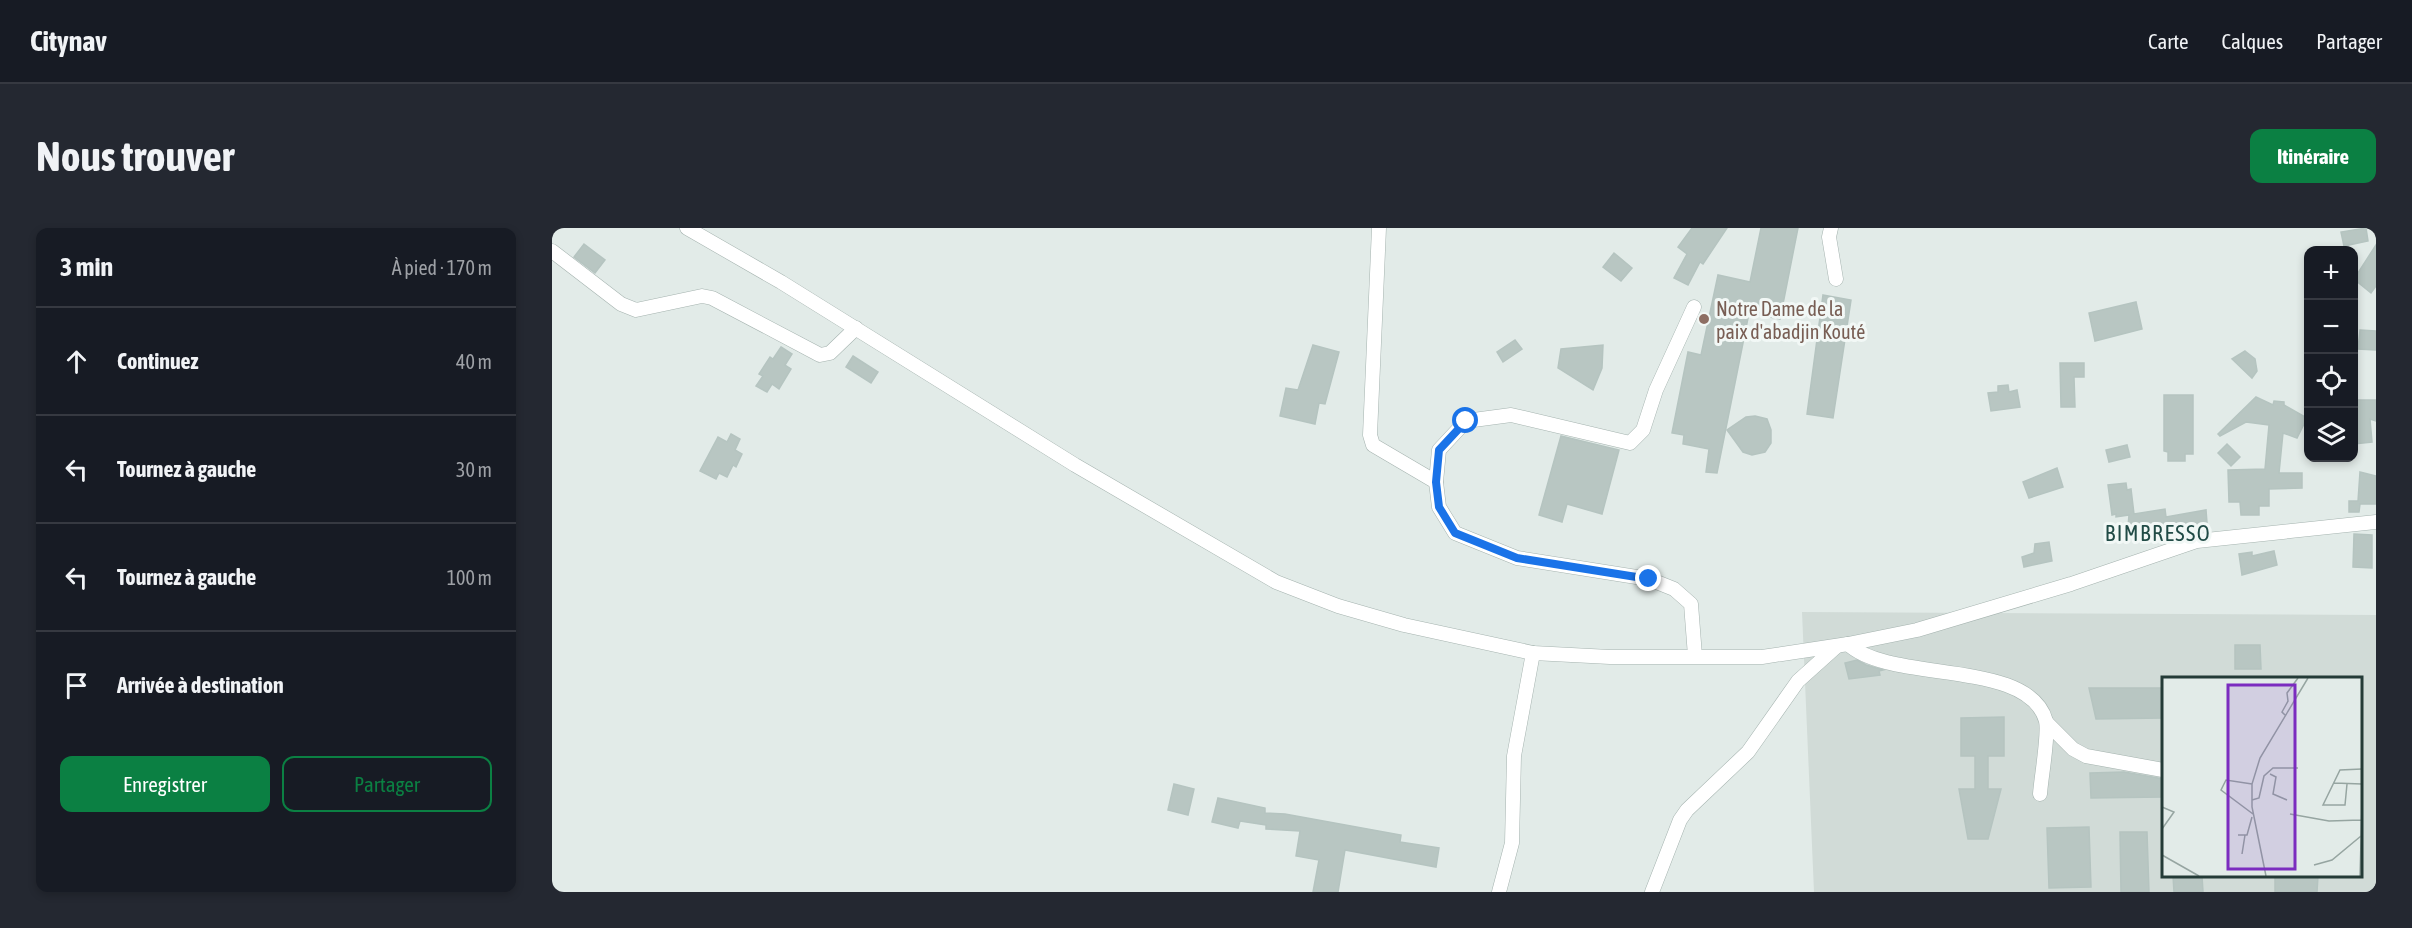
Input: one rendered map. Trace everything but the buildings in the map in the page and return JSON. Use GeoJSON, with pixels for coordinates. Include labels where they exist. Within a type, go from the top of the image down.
{"type":"FeatureCollection","features":[{"type":"Feature","properties":{"kind":"street"},"geometry":{"type":"LineString","coordinates":[[687,228],[856,328],[1075,465],[1276,582],[1338,606],[1404,625],[1533,653],[1610,657],[1762,657],[1843,645],[1917,630],[2071,584],[2197,542],[2376,522]]}},
{"type":"Feature","properties":{"kind":"street"},"geometry":{"type":"LineString","coordinates":[[1379,228],[1370,435],[1373,445],[1436,482]]}},
{"type":"Feature","properties":{"kind":"street"},"geometry":{"type":"LineString","coordinates":[[1831,228],[1829,237],[1836,279]]}},
{"type":"Feature","properties":{"kind":"street"},"geometry":{"type":"LineString","coordinates":[[552,251],[621,304],[636,310],[702,296],[712,298],[820,355],[830,353],[856,328]]}},
{"type":"Feature","properties":{"kind":"street"},"geometry":{"type":"LineString","coordinates":[[1694,307],[1656,390],[1643,430],[1630,443],[1511,415],[1466,421],[1439,450],[1436,482],[1439,507],[1455,533],[1517,558],[1649,579],[1674,589],[1691,604],[1695,656]]}},
{"type":"Feature","properties":{"kind":"street"},"geometry":{"type":"LineString","coordinates":[[1843,645],[1871,659],[2017,687],[2039,703],[2047,723],[2073,749],[2086,756],[2162,770]]}},
{"type":"Feature","properties":{"kind":"street"},"geometry":{"type":"LineString","coordinates":[[1652,892],[1680,820],[1687,810],[1748,752],[1798,681],[1843,645]]}},
{"type":"Feature","properties":{"kind":"street"},"geometry":{"type":"LineString","coordinates":[[1499,892],[1512,843],[1514,756],[1533,653]]}},
{"type":"Feature","properties":{"kind":"street"},"geometry":{"type":"LineString","coordinates":[[2040,794],[2047,723]]}},
{"type":"Feature","properties":{"kind":"shaded area"},"geometry":{"type":"Polygon","coordinates":[[[1802,612],[2376,615],[2376,892],[1814,892],[1802,612]]]}},
{"type":"Feature","properties":{"kind":"place","name":"Notre Dame de la paix d'abadjin Kouté"},"geometry":{"type":"Point","coordinates":[1704,319]}},
{"type":"Feature","properties":{"kind":"district","name":"BIMBRESSO"},"geometry":{"type":"Point","coordinates":[2158,533]}},
{"type":"Feature","properties":{"kind":"route"},"geometry":{"type":"LineString","coordinates":[[1466,421],[1439,450],[1436,482],[1439,507],[1455,533],[1517,558],[1649,579]]}}]}
